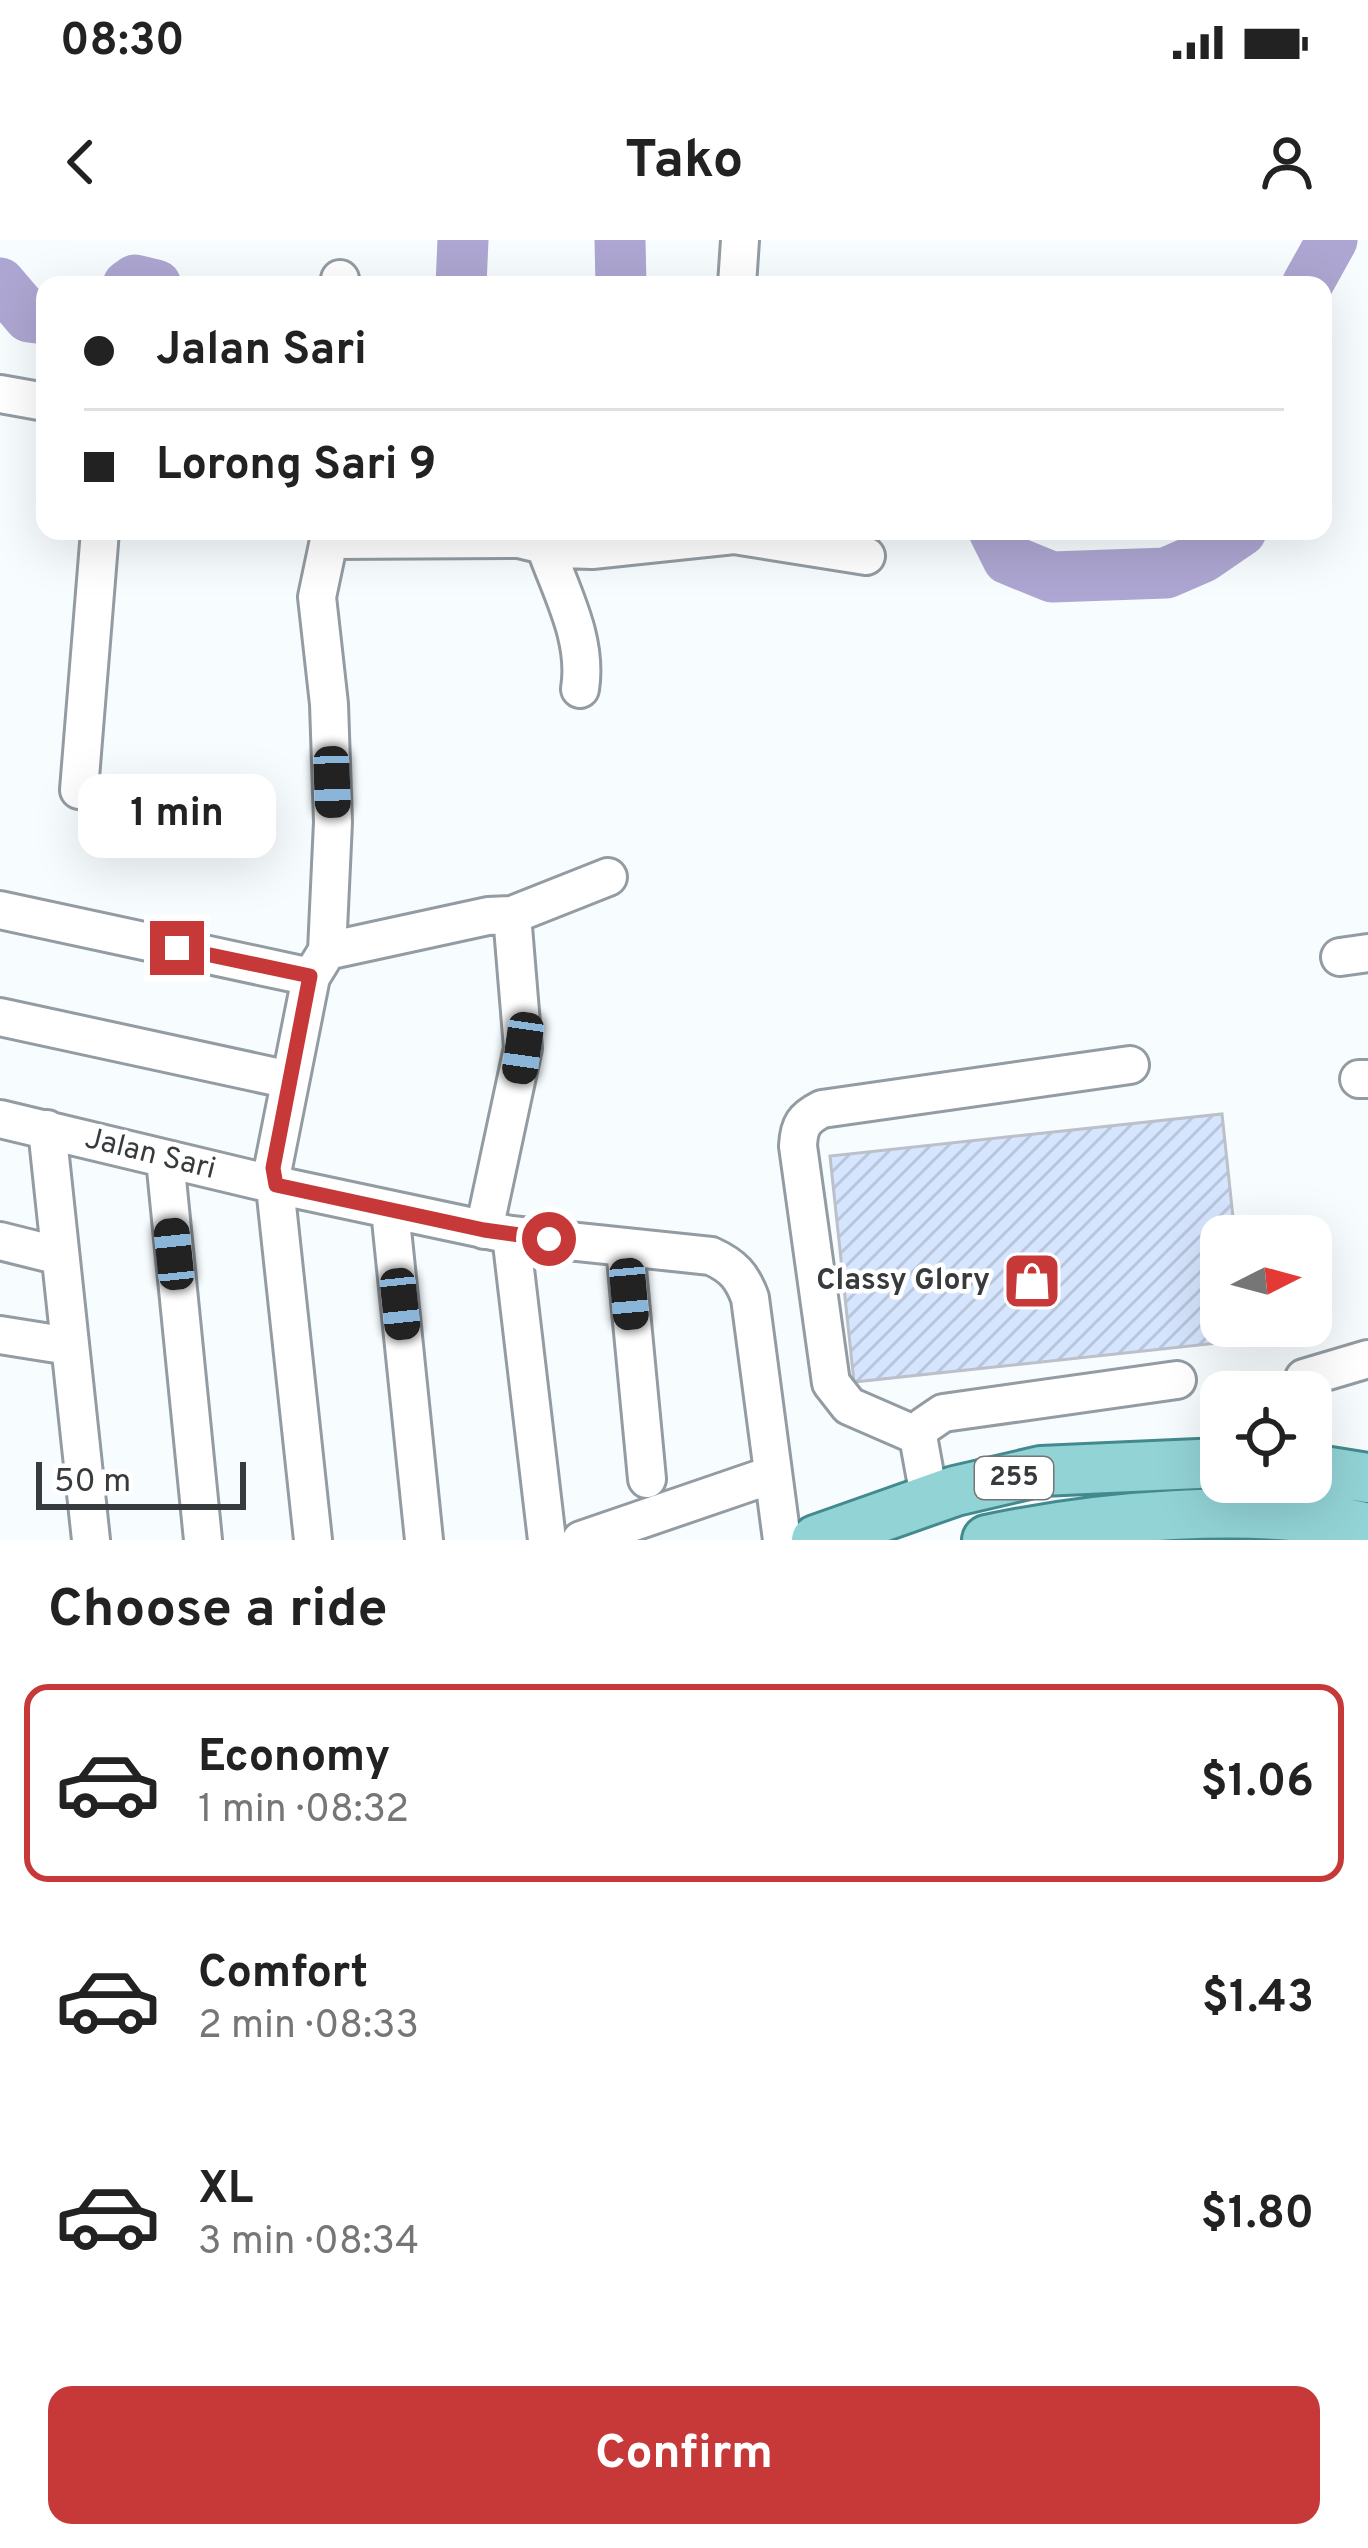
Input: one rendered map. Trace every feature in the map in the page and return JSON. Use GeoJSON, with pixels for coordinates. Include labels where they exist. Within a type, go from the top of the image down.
{"type":"FeatureCollection","features":[{"type":"Feature","properties":{"kind":"main road","name":"255"},"geometry":{"type":"LineString","coordinates":[[816,1540],[1041,1471],[1200,1464]]}},
{"type":"Feature","properties":{"kind":"main road"},"geometry":{"type":"LineString","coordinates":[[1332,1472],[1368,1478]]}},
{"type":"Feature","properties":{"kind":"main road","name":"255"},"geometry":{"type":"LineString","coordinates":[[987,1540],[1046,1527],[1184,1517],[1275,1515],[1368,1528]]}},
{"type":"Feature","properties":{"kind":"street"},"geometry":{"type":"LineString","coordinates":[[737,276],[740,240]]}},
{"type":"Feature","properties":{"kind":"street"},"geometry":{"type":"LineString","coordinates":[[0,394],[36,400]]}},
{"type":"Feature","properties":{"kind":"street"},"geometry":{"type":"LineString","coordinates":[[79,790],[99,540]]}},
{"type":"Feature","properties":{"kind":"street"},"geometry":{"type":"LineString","coordinates":[[313,1540],[273,1168],[319,964],[332,798],[329,704],[317,597],[327,540]]}},
{"type":"Feature","properties":{"kind":"street"},"geometry":{"type":"LineString","coordinates":[[528,540],[580,644],[584,665],[580,689]]}},
{"type":"Feature","properties":{"kind":"street"},"geometry":{"type":"LineString","coordinates":[[533,540],[592,550],[676,540]]}},
{"type":"Feature","properties":{"kind":"street"},"geometry":{"type":"LineString","coordinates":[[775,540],[866,556]]}},
{"type":"Feature","properties":{"kind":"street"},"geometry":{"type":"LineString","coordinates":[[0,910],[319,964],[488,916],[512,915],[608,877]]}},
{"type":"Feature","properties":{"kind":"street"},"geometry":{"type":"LineString","coordinates":[[512,915],[523,1048],[498,1232],[547,1540]]}},
{"type":"Feature","properties":{"kind":"street"},"geometry":{"type":"LineString","coordinates":[[0,1017],[290,1080]]}},
{"type":"Feature","properties":{"kind":"street"},"geometry":{"type":"LineString","coordinates":[[918,1436],[849,1406],[831,1383],[799,1128],[806,1117],[822,1109],[1130,1065]]}},
{"type":"Feature","properties":{"kind":"street","name":"Jalan Sari"},"geometry":{"type":"LineString","coordinates":[[0,1119],[498,1232],[711,1256],[730,1265],[743,1279],[750,1298],[782,1540]]}},
{"type":"Feature","properties":{"kind":"street"},"geometry":{"type":"LineString","coordinates":[[47,1129],[91,1540]]}},
{"type":"Feature","properties":{"kind":"street"},"geometry":{"type":"LineString","coordinates":[[165,1159],[203,1540]]}},
{"type":"Feature","properties":{"kind":"street"},"geometry":{"type":"LineString","coordinates":[[390,1210],[424,1540]]}},
{"type":"Feature","properties":{"kind":"street"},"geometry":{"type":"LineString","coordinates":[[0,1241],[60,1256]]}},
{"type":"Feature","properties":{"kind":"street"},"geometry":{"type":"LineString","coordinates":[[625,1247],[647,1479]]}},
{"type":"Feature","properties":{"kind":"street"},"geometry":{"type":"LineString","coordinates":[[0,1335],[68,1346]]}},
{"type":"Feature","properties":{"kind":"street"},"geometry":{"type":"LineString","coordinates":[[1328,1371],[1368,1359]]}},
{"type":"Feature","properties":{"kind":"street"},"geometry":{"type":"LineString","coordinates":[[930,1502],[918,1436],[943,1413],[1177,1380]]}},
{"type":"Feature","properties":{"kind":"street"},"geometry":{"type":"LineString","coordinates":[[581,1540],[771,1475]]}},
{"type":"Feature","properties":{"kind":"building","name":"Classy Glory"},"geometry":{"type":"Polygon","coordinates":[[[1222,1114],[1233,1215],[1200,1215],[1200,1345],[854,1382],[830,1156],[1222,1114]]]}},
{"type":"Feature","properties":{"kind":"waterway"},"geometry":{"type":"LineString","coordinates":[[461,276],[463,240]]}},
{"type":"Feature","properties":{"kind":"waterway"},"geometry":{"type":"LineString","coordinates":[[620,240],[621,276]]}},
{"type":"Feature","properties":{"kind":"waterway"},"geometry":{"type":"LineString","coordinates":[[1312,276],[1332,240]]}},
{"type":"Feature","properties":{"kind":"waterway"},"geometry":{"type":"LineString","coordinates":[[0,283],[29,317],[36,318]]}},
{"type":"Feature","properties":{"kind":"waterway"},"geometry":{"type":"LineString","coordinates":[[998,540],[1008,559],[1052,577],[1166,573],[1228,540]]}},
{"type":"Feature","properties":{"kind":"place","name":"Classy Glory"},"geometry":{"type":"Point","coordinates":[1032,1281]}},
{"type":"Feature","properties":{"kind":"route"},"geometry":{"type":"LineString","coordinates":[[177,948],[310,976],[273,1168],[276,1185],[484,1230],[549,1239]]}}]}
